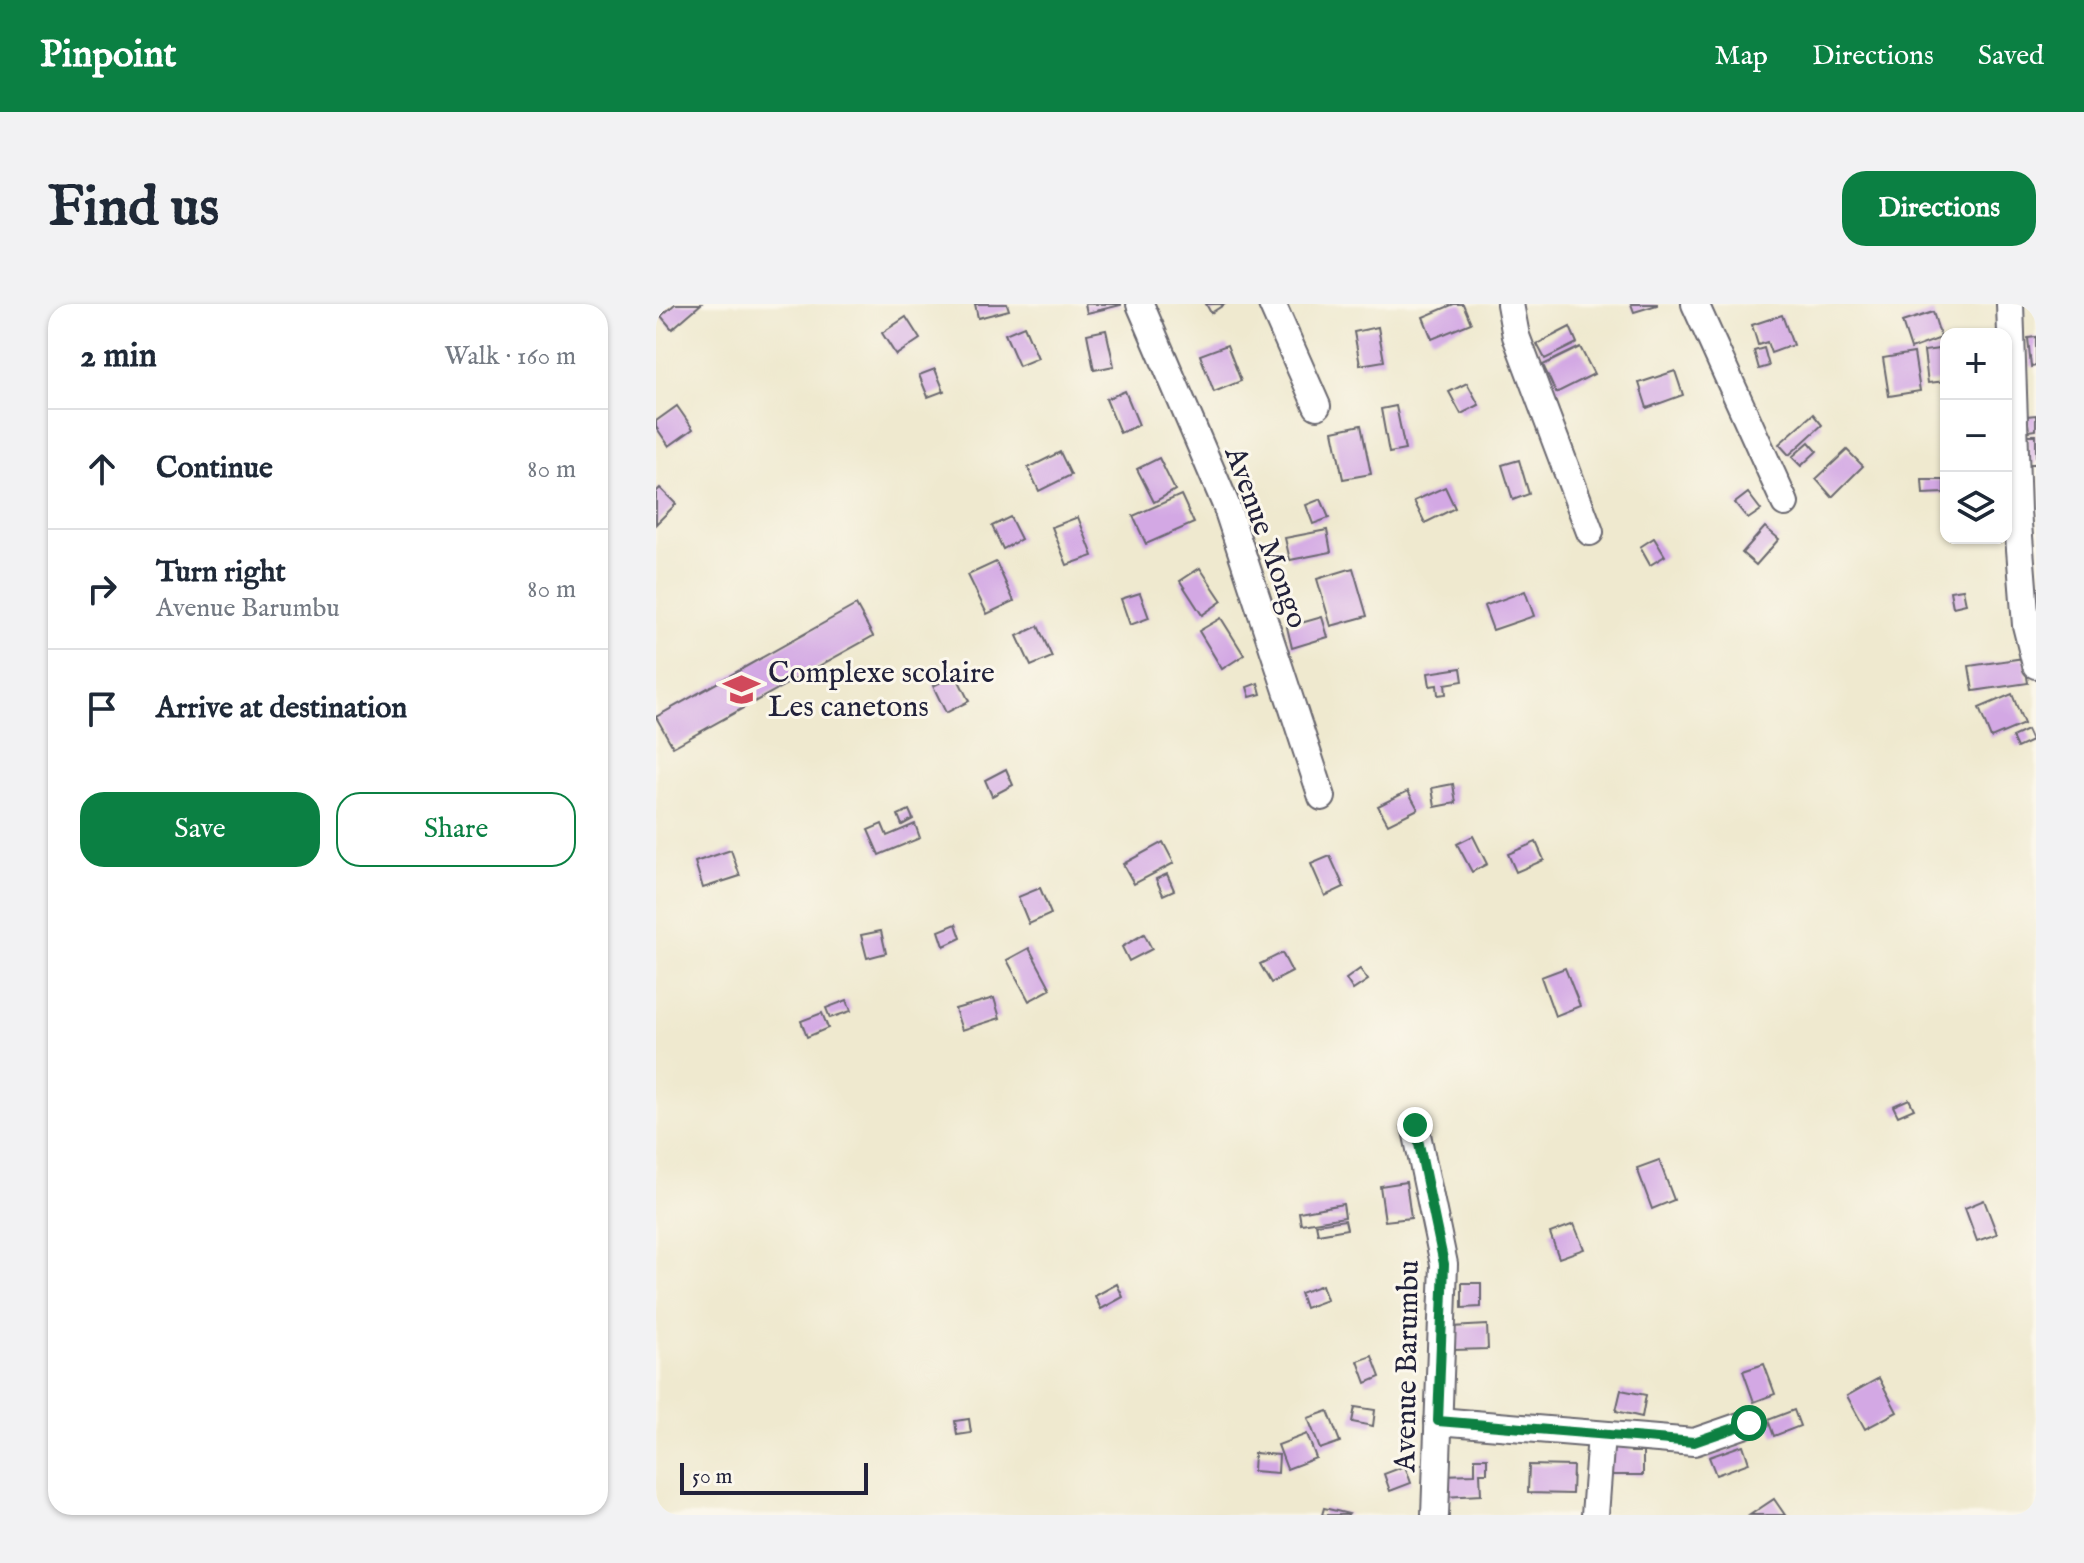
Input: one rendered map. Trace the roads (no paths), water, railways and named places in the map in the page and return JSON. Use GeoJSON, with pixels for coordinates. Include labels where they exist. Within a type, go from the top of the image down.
{"type":"FeatureCollection","features":[{"type":"Feature","properties":{"kind":"street","name":"Avenue Mongo"},"geometry":{"type":"LineString","coordinates":[[1140,304],[1226,505],[1322,797]]}},
{"type":"Feature","properties":{"kind":"street"},"geometry":{"type":"LineString","coordinates":[[1272,304],[1317,406]]}},
{"type":"Feature","properties":{"kind":"street"},"geometry":{"type":"LineString","coordinates":[[1510,304],[1516,336],[1590,532]]}},
{"type":"Feature","properties":{"kind":"street"},"geometry":{"type":"LineString","coordinates":[[1695,304],[1785,503]]}},
{"type":"Feature","properties":{"kind":"street"},"geometry":{"type":"LineString","coordinates":[[2010,304],[2018,525],[2026,625],[2036,665]]}},
{"type":"Feature","properties":{"kind":"street","name":"Avenue Barumbu"},"geometry":{"type":"LineString","coordinates":[[1415,1125],[1444,1264],[1435,1515]]}},
{"type":"Feature","properties":{"kind":"street"},"geometry":{"type":"LineString","coordinates":[[1438,1421],[1694,1442],[1749,1423]]}},
{"type":"Feature","properties":{"kind":"street"},"geometry":{"type":"LineString","coordinates":[[1595,1515],[1601,1435]]}},
{"type":"Feature","properties":{"kind":"place","name":"Complexe scolaire Les canetons"},"geometry":{"type":"Point","coordinates":[742,689]}}]}
